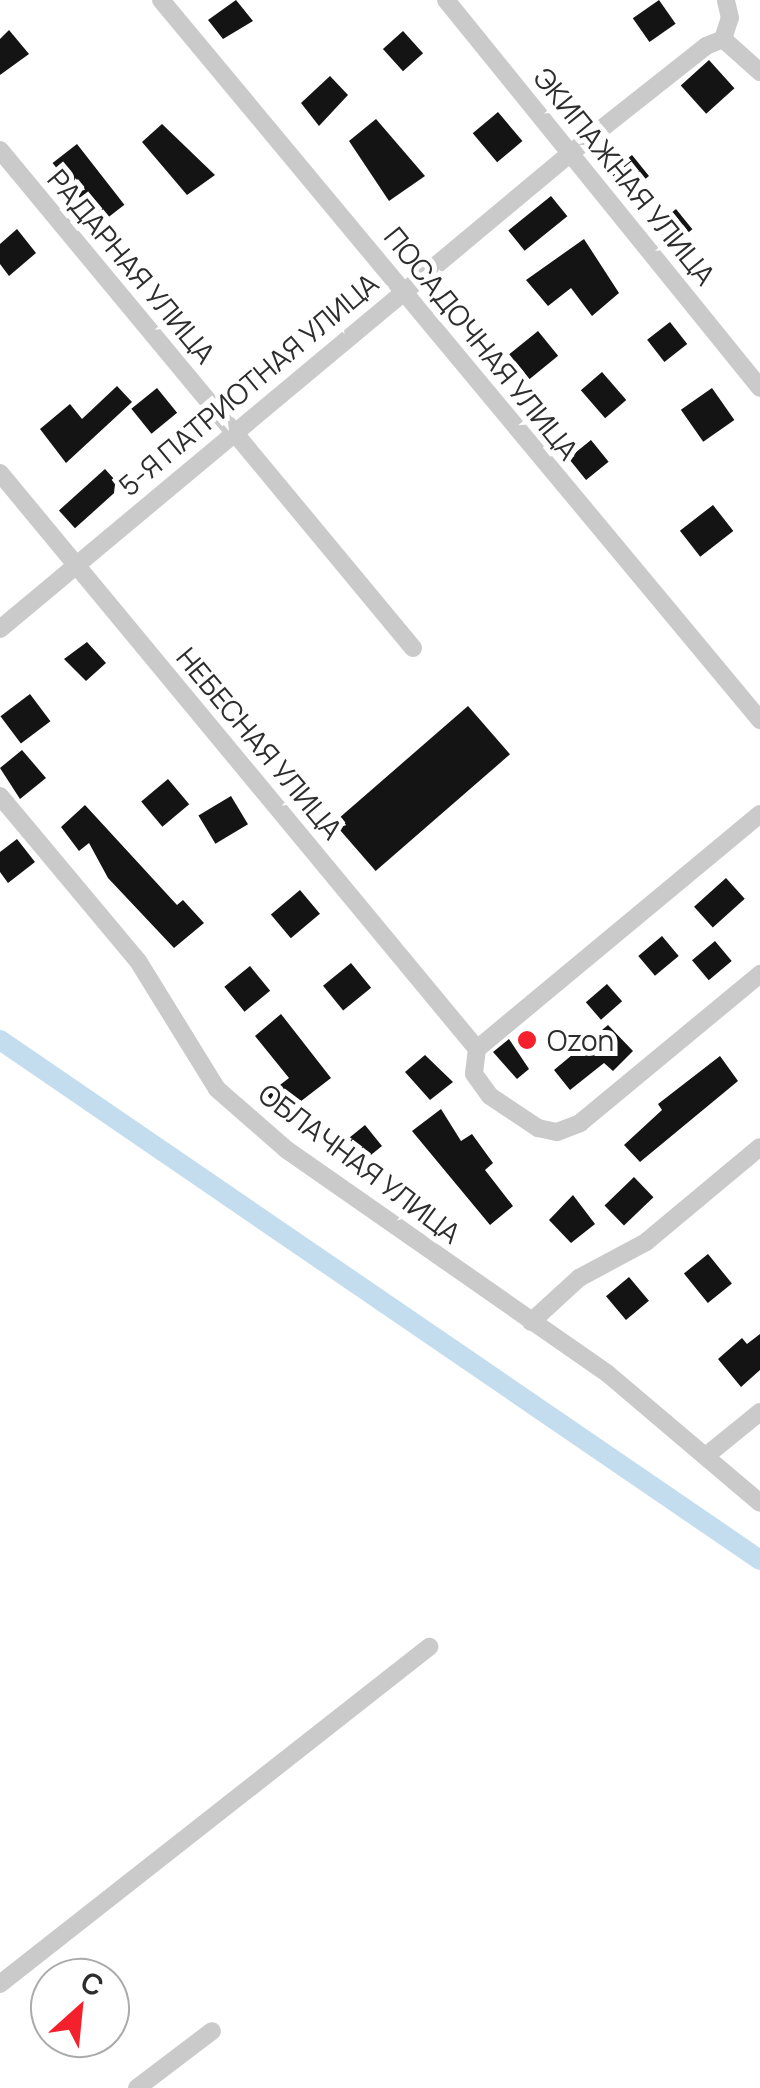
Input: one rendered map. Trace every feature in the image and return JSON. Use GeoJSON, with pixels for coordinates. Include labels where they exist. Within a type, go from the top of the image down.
{"type":"FeatureCollection","features":[{"type":"Feature","properties":{"kind":"street","name":"ПОСАДОЧНАЯ УЛИЦА"},"geometry":{"type":"LineString","coordinates":[[161,0],[406,290],[582,513],[760,720]]}},
{"type":"Feature","properties":{"kind":"street","name":"ЭКИПАЖНАЯ УЛИЦА"},"geometry":{"type":"LineString","coordinates":[[446,0],[760,388]]}},
{"type":"Feature","properties":{"kind":"street"},"geometry":{"type":"LineString","coordinates":[[726,0],[730,18],[723,39],[760,72]]}},
{"type":"Feature","properties":{"kind":"street","name":"5-Я ПАТРИОТНАЯ УЛИЦА"},"geometry":{"type":"LineString","coordinates":[[0,629],[233,430],[572,152],[706,46],[723,39]]}},
{"type":"Feature","properties":{"kind":"street","name":"РАДАРНАЯ УЛИЦА"},"geometry":{"type":"LineString","coordinates":[[0,150],[413,648]]}},
{"type":"Feature","properties":{"kind":"street","name":"НЕБЕСНАЯ УЛИЦА"},"geometry":{"type":"LineString","coordinates":[[0,473],[478,1049]]}},
{"type":"Feature","properties":{"kind":"street","name":"ОБЛАЧНАЯ УЛИЦА"},"geometry":{"type":"LineString","coordinates":[[0,796],[138,961],[218,1089],[287,1150],[608,1374],[760,1503]]}},
{"type":"Feature","properties":{"kind":"street"},"geometry":{"type":"LineString","coordinates":[[760,814],[478,1049],[474,1074],[490,1096],[557,1132],[580,1123],[760,974]]}},
{"type":"Feature","properties":{"kind":"street"},"geometry":{"type":"LineString","coordinates":[[530,1322],[580,1278],[646,1242],[760,1147]]}},
{"type":"Feature","properties":{"kind":"street"},"geometry":{"type":"LineString","coordinates":[[707,1455],[760,1412]]}},
{"type":"Feature","properties":{"kind":"street"},"geometry":{"type":"LineString","coordinates":[[0,1984],[428,1647]]}},
{"type":"Feature","properties":{"kind":"street"},"geometry":{"type":"LineString","coordinates":[[137,2088],[212,2031]]}},
{"type":"Feature","properties":{"kind":"building"},"geometry":{"type":"Polygon","coordinates":[[[236,0],[253,21],[223,39],[208,20],[236,0]]]}},
{"type":"Feature","properties":{"kind":"building"},"geometry":{"type":"Polygon","coordinates":[[[659,0],[676,24],[649,42],[633,18],[659,0]]]}},
{"type":"Feature","properties":{"kind":"building"},"geometry":{"type":"Polygon","coordinates":[[[9,30],[29,54],[0,75],[0,39],[9,30]]]}},
{"type":"Feature","properties":{"kind":"building"},"geometry":{"type":"Polygon","coordinates":[[[403,31],[423,53],[403,71],[383,49],[403,31]]]}},
{"type":"Feature","properties":{"kind":"building"},"geometry":{"type":"Polygon","coordinates":[[[709,60],[734,88],[706,114],[681,85],[709,60]]]}},
{"type":"Feature","properties":{"kind":"building"},"geometry":{"type":"Polygon","coordinates":[[[330,76],[348,95],[319,126],[301,103],[330,76]]]}},
{"type":"Feature","properties":{"kind":"building"},"geometry":{"type":"Polygon","coordinates":[[[498,112],[522,141],[497,162],[473,133],[498,112]]]}},
{"type":"Feature","properties":{"kind":"building"},"geometry":{"type":"Polygon","coordinates":[[[376,119],[425,176],[389,201],[349,141],[376,119]]]}},
{"type":"Feature","properties":{"kind":"building"},"geometry":{"type":"Polygon","coordinates":[[[162,124],[215,175],[187,195],[142,142],[162,124]]]}},
{"type":"Feature","properties":{"kind":"building"},"geometry":{"type":"Polygon","coordinates":[[[77,144],[124,205],[100,224],[53,163],[77,144]]]}},
{"type":"Feature","properties":{"kind":"building"},"geometry":{"type":"Polygon","coordinates":[[[632,155],[649,176],[627,194],[610,173],[632,155]]]}},
{"type":"Feature","properties":{"kind":"building"},"geometry":{"type":"Polygon","coordinates":[[[551,196],[567,216],[525,251],[508,231],[551,196]]]}},
{"type":"Feature","properties":{"kind":"building"},"geometry":{"type":"Polygon","coordinates":[[[676,209],[692,229],[671,246],[655,226],[676,209]]]}},
{"type":"Feature","properties":{"kind":"building"},"geometry":{"type":"Polygon","coordinates":[[[17,229],[36,253],[9,276],[0,264],[0,244],[17,229]]]}},
{"type":"Feature","properties":{"kind":"building"},"geometry":{"type":"Polygon","coordinates":[[[584,239],[619,293],[592,316],[571,288],[548,306],[526,280],[584,239]]]}},
{"type":"Feature","properties":{"kind":"building"},"geometry":{"type":"Polygon","coordinates":[[[670,322],[687,344],[664,362],[647,340],[670,322]]]}},
{"type":"Feature","properties":{"kind":"building"},"geometry":{"type":"Polygon","coordinates":[[[538,331],[558,356],[529,379],[509,354],[538,331]]]}},
{"type":"Feature","properties":{"kind":"building"},"geometry":{"type":"Polygon","coordinates":[[[602,372],[626,400],[605,418],[581,390],[602,372]]]}},
{"type":"Feature","properties":{"kind":"building"},"geometry":{"type":"Polygon","coordinates":[[[117,386],[132,402],[66,463],[40,429],[70,404],[82,419],[117,386]]]}},
{"type":"Feature","properties":{"kind":"building"},"geometry":{"type":"Polygon","coordinates":[[[157,388],[177,413],[151,434],[131,409],[157,388]]]}},
{"type":"Feature","properties":{"kind":"building"},"geometry":{"type":"Polygon","coordinates":[[[712,388],[734,420],[703,442],[681,410],[712,388]]]}},
{"type":"Feature","properties":{"kind":"building"},"geometry":{"type":"Polygon","coordinates":[[[591,440],[609,462],[586,480],[568,458],[591,440]]]}},
{"type":"Feature","properties":{"kind":"building"},"geometry":{"type":"Polygon","coordinates":[[[105,469],[121,487],[75,528],[59,510],[105,469]]]}},
{"type":"Feature","properties":{"kind":"building"},"geometry":{"type":"Polygon","coordinates":[[[713,505],[733,531],[700,557],[680,531],[713,505]]]}},
{"type":"Feature","properties":{"kind":"building"},"geometry":{"type":"Polygon","coordinates":[[[87,642],[106,663],[86,681],[64,659],[87,642]]]}},
{"type":"Feature","properties":{"kind":"building"},"geometry":{"type":"Polygon","coordinates":[[[30,694],[50,721],[21,743],[0,716],[30,694]]]}},
{"type":"Feature","properties":{"kind":"building"},"geometry":{"type":"Polygon","coordinates":[[[468,706],[510,754],[376,871],[334,823],[468,706]]]}},
{"type":"Feature","properties":{"kind":"building"},"geometry":{"type":"Polygon","coordinates":[[[22,750],[46,778],[20,799],[0,768],[22,750]]]}},
{"type":"Feature","properties":{"kind":"building"},"geometry":{"type":"Polygon","coordinates":[[[168,779],[189,804],[162,827],[141,801],[168,779]]]}},
{"type":"Feature","properties":{"kind":"building"},"geometry":{"type":"Polygon","coordinates":[[[231,796],[248,824],[215,844],[198,816],[231,796]]]}},
{"type":"Feature","properties":{"kind":"building"},"geometry":{"type":"Polygon","coordinates":[[[85,805],[177,905],[183,900],[204,923],[174,948],[108,878],[89,843],[79,851],[61,827],[85,805]]]}},
{"type":"Feature","properties":{"kind":"building"},"geometry":{"type":"Polygon","coordinates":[[[17,839],[35,862],[8,883],[0,872],[0,852],[17,839]]]}},
{"type":"Feature","properties":{"kind":"building"},"geometry":{"type":"Polygon","coordinates":[[[726,878],[745,899],[713,928],[694,907],[726,878]]]}},
{"type":"Feature","properties":{"kind":"building"},"geometry":{"type":"Polygon","coordinates":[[[300,890],[320,914],[291,938],[271,914],[300,890]]]}},
{"type":"Feature","properties":{"kind":"building"},"geometry":{"type":"Polygon","coordinates":[[[662,936],[679,956],[655,976],[638,956],[662,936]]]}},
{"type":"Feature","properties":{"kind":"building"},"geometry":{"type":"Polygon","coordinates":[[[715,941],[732,961],[709,980],[692,960],[715,941]]]}},
{"type":"Feature","properties":{"kind":"building"},"geometry":{"type":"Polygon","coordinates":[[[351,963],[371,988],[343,1011],[323,986],[351,963]]]}},
{"type":"Feature","properties":{"kind":"building"},"geometry":{"type":"Polygon","coordinates":[[[250,966],[270,991],[244,1012],[224,987],[250,966]]]}},
{"type":"Feature","properties":{"kind":"building"},"geometry":{"type":"Polygon","coordinates":[[[607,984],[622,1001],[601,1020],[586,1002],[607,984]]]}},
{"type":"Feature","properties":{"kind":"building"},"geometry":{"type":"Polygon","coordinates":[[[281,1014],[331,1078],[283,1115],[267,1095],[289,1078],[255,1036],[281,1014]]]}},
{"type":"Feature","properties":{"kind":"building"},"geometry":{"type":"Polygon","coordinates":[[[608,1025],[633,1051],[613,1071],[604,1063],[570,1090],[554,1070],[608,1025]]]}},
{"type":"Feature","properties":{"kind":"building"},"geometry":{"type":"Polygon","coordinates":[[[509,1039],[529,1069],[517,1079],[493,1052],[509,1039]]]}},
{"type":"Feature","properties":{"kind":"building"},"geometry":{"type":"Polygon","coordinates":[[[425,1055],[453,1082],[430,1100],[405,1072],[425,1055]]]}},
{"type":"Feature","properties":{"kind":"building"},"geometry":{"type":"Polygon","coordinates":[[[720,1056],[738,1081],[640,1162],[624,1145],[662,1110],[658,1104],[720,1056]]]}},
{"type":"Feature","properties":{"kind":"building"},"geometry":{"type":"Polygon","coordinates":[[[441,1109],[461,1141],[472,1134],[493,1163],[485,1170],[513,1206],[490,1225],[412,1131],[441,1109]]]}},
{"type":"Feature","properties":{"kind":"building"},"geometry":{"type":"Polygon","coordinates":[[[365,1125],[382,1146],[366,1159],[349,1138],[365,1125]]]}},
{"type":"Feature","properties":{"kind":"building"},"geometry":{"type":"Polygon","coordinates":[[[634,1177],[653,1197],[624,1226],[605,1205],[634,1177]]]}},
{"type":"Feature","properties":{"kind":"building"},"geometry":{"type":"Polygon","coordinates":[[[573,1195],[595,1224],[571,1243],[549,1220],[573,1195]]]}},
{"type":"Feature","properties":{"kind":"building"},"geometry":{"type":"Polygon","coordinates":[[[708,1254],[732,1284],[708,1303],[684,1274],[708,1254]]]}},
{"type":"Feature","properties":{"kind":"building"},"geometry":{"type":"Polygon","coordinates":[[[629,1277],[649,1301],[626,1320],[606,1296],[629,1277]]]}},
{"type":"Feature","properties":{"kind":"building"},"geometry":{"type":"Polygon","coordinates":[[[760,1334],[760,1370],[741,1387],[718,1359],[742,1338],[747,1344],[760,1334]]]}},
{"type":"Feature","properties":{"kind":"waterway"},"geometry":{"type":"LineString","coordinates":[[0,1040],[760,1560]]}},
{"type":"Feature","properties":{"kind":"place","name":"Ozon"},"geometry":{"type":"Point","coordinates":[527,1040]}}]}
